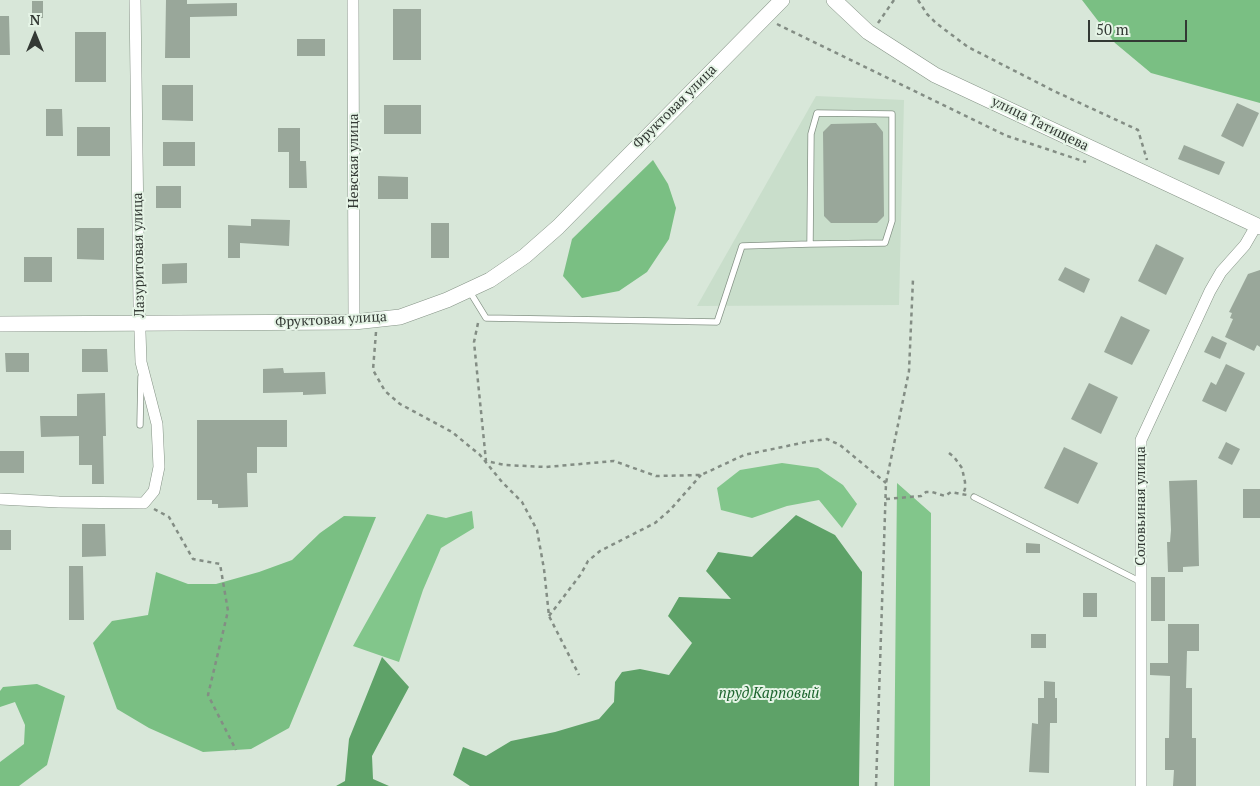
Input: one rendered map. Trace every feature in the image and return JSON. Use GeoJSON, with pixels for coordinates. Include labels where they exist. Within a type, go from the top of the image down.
{"type":"FeatureCollection","features":[{"type":"Feature","properties":{"kind":"street","name":"Лазуритовая улица"},"geometry":{"type":"LineString","coordinates":[[135,0],[141,362],[155,411],[159,467],[154,491],[144,503]]}},
{"type":"Feature","properties":{"kind":"street","name":"Невская улица"},"geometry":{"type":"LineString","coordinates":[[353,0],[354,322]]}},
{"type":"Feature","properties":{"kind":"street","name":"Фруктовая улица"},"geometry":{"type":"LineString","coordinates":[[0,324],[354,322],[400,316],[447,300],[490,280],[525,256],[558,227],[782,0]]}},
{"type":"Feature","properties":{"kind":"street","name":"улица Татищева"},"geometry":{"type":"LineString","coordinates":[[834,0],[870,33],[935,75],[1258,227]]}},
{"type":"Feature","properties":{"kind":"street","name":"Соловьиная улица"},"geometry":{"type":"LineString","coordinates":[[1141,786],[1141,440],[1210,291],[1221,272],[1258,227]]}},
{"type":"Feature","properties":{"kind":"street"},"geometry":{"type":"LineString","coordinates":[[0,499],[144,503]]}},
{"type":"Feature","properties":{"kind":"lane"},"geometry":{"type":"LineString","coordinates":[[469,290],[486,318],[717,322],[742,246],[884,243],[892,222],[892,114],[818,113],[811,134],[810,244]]}},
{"type":"Feature","properties":{"kind":"lane"},"geometry":{"type":"LineString","coordinates":[[140,425],[141,362]]}},
{"type":"Feature","properties":{"kind":"lane"},"geometry":{"type":"LineString","coordinates":[[974,497],[1141,582]]}},
{"type":"Feature","properties":{"kind":"path"},"geometry":{"type":"LineString","coordinates":[[870,33],[894,0]]}},
{"type":"Feature","properties":{"kind":"path"},"geometry":{"type":"LineString","coordinates":[[918,0],[927,14],[936,23],[968,47],[1054,91],[1138,130],[1147,160],[1155,164]]}},
{"type":"Feature","properties":{"kind":"path"},"geometry":{"type":"LineString","coordinates":[[777,24],[1006,136],[1087,163]]}},
{"type":"Feature","properties":{"kind":"path"},"geometry":{"type":"LineString","coordinates":[[876,786],[886,483],[909,371],[913,278]]}},
{"type":"Feature","properties":{"kind":"path"},"geometry":{"type":"LineString","coordinates":[[481,310],[474,342],[486,461]]}},
{"type":"Feature","properties":{"kind":"path"},"geometry":{"type":"LineString","coordinates":[[377,326],[373,370],[384,392],[400,404],[452,432],[486,461],[502,482],[522,502],[537,530],[544,569],[549,616],[579,675]]}},
{"type":"Feature","properties":{"kind":"path"},"geometry":{"type":"LineString","coordinates":[[549,616],[581,574],[588,561],[600,551],[655,523],[670,510],[701,475],[744,455],[827,439],[840,446],[886,483]]}},
{"type":"Feature","properties":{"kind":"path"},"geometry":{"type":"LineString","coordinates":[[949,453],[962,468],[965,482],[963,494]]}},
{"type":"Feature","properties":{"kind":"path"},"geometry":{"type":"LineString","coordinates":[[486,461],[505,465],[546,467],[614,461],[656,476],[701,475]]}},
{"type":"Feature","properties":{"kind":"path"},"geometry":{"type":"LineString","coordinates":[[886,499],[921,496],[926,492],[945,496],[951,492],[974,497]]}},
{"type":"Feature","properties":{"kind":"path"},"geometry":{"type":"LineString","coordinates":[[144,503],[169,516],[193,559],[220,564],[228,611],[208,695],[236,750]]}},
{"type":"Feature","properties":{"kind":"shaded area"},"geometry":{"type":"Polygon","coordinates":[[[1082,0],[1260,0],[1260,103],[1151,73],[1115,43],[1082,0]]]}},
{"type":"Feature","properties":{"kind":"shaded area"},"geometry":{"type":"Polygon","coordinates":[[[816,96],[904,100],[899,305],[697,306],[816,96]]]}},
{"type":"Feature","properties":{"kind":"shaded area"},"geometry":{"type":"Polygon","coordinates":[[[653,160],[668,184],[676,208],[669,239],[647,272],[619,291],[582,298],[563,276],[572,239],[653,160]]]}},
{"type":"Feature","properties":{"kind":"shaded area"},"geometry":{"type":"Polygon","coordinates":[[[782,463],[818,468],[843,485],[857,504],[842,528],[819,500],[787,506],[752,518],[721,510],[717,488],[740,470],[782,463]]]}},
{"type":"Feature","properties":{"kind":"shaded area"},"geometry":{"type":"Polygon","coordinates":[[[897,483],[931,513],[930,786],[894,786],[897,483]]]}},
{"type":"Feature","properties":{"kind":"shaded area"},"geometry":{"type":"Polygon","coordinates":[[[472,511],[474,528],[441,548],[423,590],[399,662],[353,646],[427,514],[446,518],[472,511]]]}},
{"type":"Feature","properties":{"kind":"shaded area"},"geometry":{"type":"Polygon","coordinates":[[[344,516],[376,517],[289,728],[251,749],[203,752],[149,728],[117,709],[93,643],[112,621],[148,615],[156,572],[188,584],[216,584],[259,572],[292,560],[320,533],[344,516]]]}},
{"type":"Feature","properties":{"kind":"shaded area"},"geometry":{"type":"Polygon","coordinates":[[[37,684],[65,696],[47,765],[19,786],[0,786],[0,762],[24,744],[25,725],[15,702],[0,707],[0,691],[3,687],[37,684]]]}},
{"type":"Feature","properties":{"kind":"water","name":"пруд Карповый"},"geometry":{"type":"Polygon","coordinates":[[[796,515],[835,535],[862,572],[859,786],[470,786],[453,775],[463,747],[486,756],[511,741],[555,732],[599,719],[614,702],[615,682],[622,672],[640,669],[669,675],[692,643],[668,616],[679,597],[731,599],[706,571],[718,552],[752,557],[796,515]]]}},
{"type":"Feature","properties":{"kind":"water"},"geometry":{"type":"Polygon","coordinates":[[[382,657],[409,687],[372,756],[373,779],[389,786],[336,786],[345,781],[349,739],[382,657]]]}},
{"type":"Feature","properties":{"kind":"building"},"geometry":{"type":"Polygon","coordinates":[[[166,0],[187,0],[187,4],[237,3],[237,16],[190,17],[190,58],[165,58],[166,0]]]}},
{"type":"Feature","properties":{"kind":"building"},"geometry":{"type":"Polygon","coordinates":[[[32,1],[43,1],[43,18],[32,18],[32,1]]]}},
{"type":"Feature","properties":{"kind":"building"},"geometry":{"type":"Polygon","coordinates":[[[393,9],[421,9],[421,60],[393,60],[393,9]]]}},
{"type":"Feature","properties":{"kind":"building"},"geometry":{"type":"Polygon","coordinates":[[[0,16],[9,16],[10,55],[0,55],[0,16]]]}},
{"type":"Feature","properties":{"kind":"building"},"geometry":{"type":"Polygon","coordinates":[[[75,32],[106,32],[106,82],[75,82],[75,32]]]}},
{"type":"Feature","properties":{"kind":"building"},"geometry":{"type":"Polygon","coordinates":[[[297,39],[325,39],[325,56],[297,56],[297,39]]]}},
{"type":"Feature","properties":{"kind":"building"},"geometry":{"type":"Polygon","coordinates":[[[162,85],[193,85],[193,121],[162,120],[162,85]]]}},
{"type":"Feature","properties":{"kind":"building"},"geometry":{"type":"Polygon","coordinates":[[[1237,103],[1259,113],[1243,147],[1221,136],[1237,103]]]}},
{"type":"Feature","properties":{"kind":"building"},"geometry":{"type":"Polygon","coordinates":[[[384,105],[421,105],[421,134],[384,134],[384,105]]]}},
{"type":"Feature","properties":{"kind":"building"},"geometry":{"type":"Polygon","coordinates":[[[46,109],[62,109],[63,136],[46,136],[46,109]]]}},
{"type":"Feature","properties":{"kind":"building"},"geometry":{"type":"Polygon","coordinates":[[[876,123],[883,132],[884,216],[877,223],[831,223],[824,216],[823,132],[831,124],[876,123]]]}},
{"type":"Feature","properties":{"kind":"building"},"geometry":{"type":"Polygon","coordinates":[[[77,127],[110,127],[110,156],[77,156],[77,127]]]}},
{"type":"Feature","properties":{"kind":"building"},"geometry":{"type":"Polygon","coordinates":[[[278,128],[300,128],[300,161],[306,161],[307,188],[289,188],[289,152],[278,152],[278,128]]]}},
{"type":"Feature","properties":{"kind":"building"},"geometry":{"type":"Polygon","coordinates":[[[163,142],[195,142],[195,166],[163,166],[163,142]]]}},
{"type":"Feature","properties":{"kind":"building"},"geometry":{"type":"Polygon","coordinates":[[[1184,145],[1225,162],[1219,175],[1178,159],[1184,145]]]}},
{"type":"Feature","properties":{"kind":"building"},"geometry":{"type":"Polygon","coordinates":[[[378,176],[408,177],[408,199],[378,199],[378,176]]]}},
{"type":"Feature","properties":{"kind":"building"},"geometry":{"type":"Polygon","coordinates":[[[156,186],[181,186],[181,208],[156,208],[156,186]]]}},
{"type":"Feature","properties":{"kind":"building"},"geometry":{"type":"Polygon","coordinates":[[[251,219],[290,220],[289,246],[240,243],[240,258],[228,258],[228,225],[251,226],[251,219]]]}},
{"type":"Feature","properties":{"kind":"building"},"geometry":{"type":"Polygon","coordinates":[[[431,223],[449,223],[449,258],[431,258],[431,223]]]}},
{"type":"Feature","properties":{"kind":"building"},"geometry":{"type":"Polygon","coordinates":[[[77,228],[104,228],[104,260],[77,259],[77,228]]]}},
{"type":"Feature","properties":{"kind":"building"},"geometry":{"type":"Polygon","coordinates":[[[1156,244],[1184,258],[1166,295],[1138,281],[1156,244]]]}},
{"type":"Feature","properties":{"kind":"building"},"geometry":{"type":"Polygon","coordinates":[[[24,257],[52,257],[52,282],[24,282],[24,257]]]}},
{"type":"Feature","properties":{"kind":"building"},"geometry":{"type":"Polygon","coordinates":[[[187,263],[187,283],[162,284],[162,264],[187,263]]]}},
{"type":"Feature","properties":{"kind":"building"},"geometry":{"type":"Polygon","coordinates":[[[1065,267],[1090,279],[1084,293],[1058,280],[1065,267]]]}},
{"type":"Feature","properties":{"kind":"building"},"geometry":{"type":"Polygon","coordinates":[[[1260,270],[1260,347],[1257,345],[1254,351],[1225,337],[1233,319],[1230,318],[1232,313],[1229,312],[1248,274],[1260,270]]]}},
{"type":"Feature","properties":{"kind":"building"},"geometry":{"type":"Polygon","coordinates":[[[1121,316],[1150,330],[1132,365],[1104,352],[1121,316]]]}},
{"type":"Feature","properties":{"kind":"building"},"geometry":{"type":"Polygon","coordinates":[[[1212,336],[1227,343],[1220,359],[1204,352],[1212,336]]]}},
{"type":"Feature","properties":{"kind":"building"},"geometry":{"type":"Polygon","coordinates":[[[82,349],[107,349],[108,372],[82,372],[82,349]]]}},
{"type":"Feature","properties":{"kind":"building"},"geometry":{"type":"Polygon","coordinates":[[[5,353],[29,353],[29,372],[6,372],[5,353]]]}},
{"type":"Feature","properties":{"kind":"building"},"geometry":{"type":"Polygon","coordinates":[[[1226,364],[1245,373],[1226,412],[1202,401],[1211,382],[1216,385],[1226,364]]]}},
{"type":"Feature","properties":{"kind":"building"},"geometry":{"type":"Polygon","coordinates":[[[283,368],[284,373],[325,372],[326,394],[303,395],[303,392],[263,393],[263,369],[283,368]]]}},
{"type":"Feature","properties":{"kind":"building"},"geometry":{"type":"Polygon","coordinates":[[[1089,383],[1118,397],[1101,434],[1071,419],[1089,383]]]}},
{"type":"Feature","properties":{"kind":"building"},"geometry":{"type":"Polygon","coordinates":[[[105,393],[106,436],[103,436],[104,484],[92,484],[92,465],[79,465],[79,436],[41,437],[40,416],[77,416],[77,394],[105,393]]]}},
{"type":"Feature","properties":{"kind":"building"},"geometry":{"type":"Polygon","coordinates":[[[197,420],[287,420],[287,447],[257,447],[257,473],[247,473],[248,507],[218,508],[218,504],[212,504],[212,500],[197,500],[197,420]]]}},
{"type":"Feature","properties":{"kind":"building"},"geometry":{"type":"Polygon","coordinates":[[[1226,442],[1240,449],[1232,465],[1218,458],[1226,442]]]}},
{"type":"Feature","properties":{"kind":"building"},"geometry":{"type":"Polygon","coordinates":[[[1064,447],[1098,463],[1078,504],[1044,488],[1064,447]]]}},
{"type":"Feature","properties":{"kind":"building"},"geometry":{"type":"Polygon","coordinates":[[[0,451],[24,451],[24,473],[0,473],[0,451]]]}},
{"type":"Feature","properties":{"kind":"building"},"geometry":{"type":"Polygon","coordinates":[[[1197,480],[1199,566],[1183,567],[1183,572],[1168,572],[1167,542],[1170,542],[1171,530],[1169,481],[1197,480]]]}},
{"type":"Feature","properties":{"kind":"building"},"geometry":{"type":"Polygon","coordinates":[[[1243,489],[1260,489],[1260,518],[1243,518],[1243,489]]]}},
{"type":"Feature","properties":{"kind":"building"},"geometry":{"type":"Polygon","coordinates":[[[82,524],[105,524],[106,556],[82,557],[82,524]]]}},
{"type":"Feature","properties":{"kind":"building"},"geometry":{"type":"Polygon","coordinates":[[[0,530],[11,530],[11,550],[0,550],[0,530]]]}},
{"type":"Feature","properties":{"kind":"building"},"geometry":{"type":"Polygon","coordinates":[[[1026,543],[1040,544],[1040,553],[1026,553],[1026,543]]]}},
{"type":"Feature","properties":{"kind":"building"},"geometry":{"type":"Polygon","coordinates":[[[69,566],[83,566],[84,620],[69,620],[69,566]]]}},
{"type":"Feature","properties":{"kind":"building"},"geometry":{"type":"Polygon","coordinates":[[[1151,577],[1165,577],[1165,621],[1151,621],[1151,577]]]}},
{"type":"Feature","properties":{"kind":"building"},"geometry":{"type":"Polygon","coordinates":[[[1083,593],[1097,593],[1097,617],[1083,617],[1083,593]]]}},
{"type":"Feature","properties":{"kind":"building"},"geometry":{"type":"Polygon","coordinates":[[[1168,624],[1199,624],[1199,651],[1187,651],[1186,688],[1192,688],[1192,738],[1196,738],[1196,786],[1173,786],[1174,770],[1165,770],[1165,738],[1169,738],[1170,676],[1150,675],[1150,663],[1168,663],[1168,624]]]}},
{"type":"Feature","properties":{"kind":"building"},"geometry":{"type":"Polygon","coordinates":[[[1031,634],[1046,634],[1046,648],[1031,648],[1031,634]]]}},
{"type":"Feature","properties":{"kind":"building"},"geometry":{"type":"Polygon","coordinates":[[[1044,681],[1055,682],[1055,698],[1057,698],[1057,723],[1050,723],[1049,773],[1029,772],[1032,723],[1038,724],[1038,698],[1044,698],[1044,681]]]}}]}
